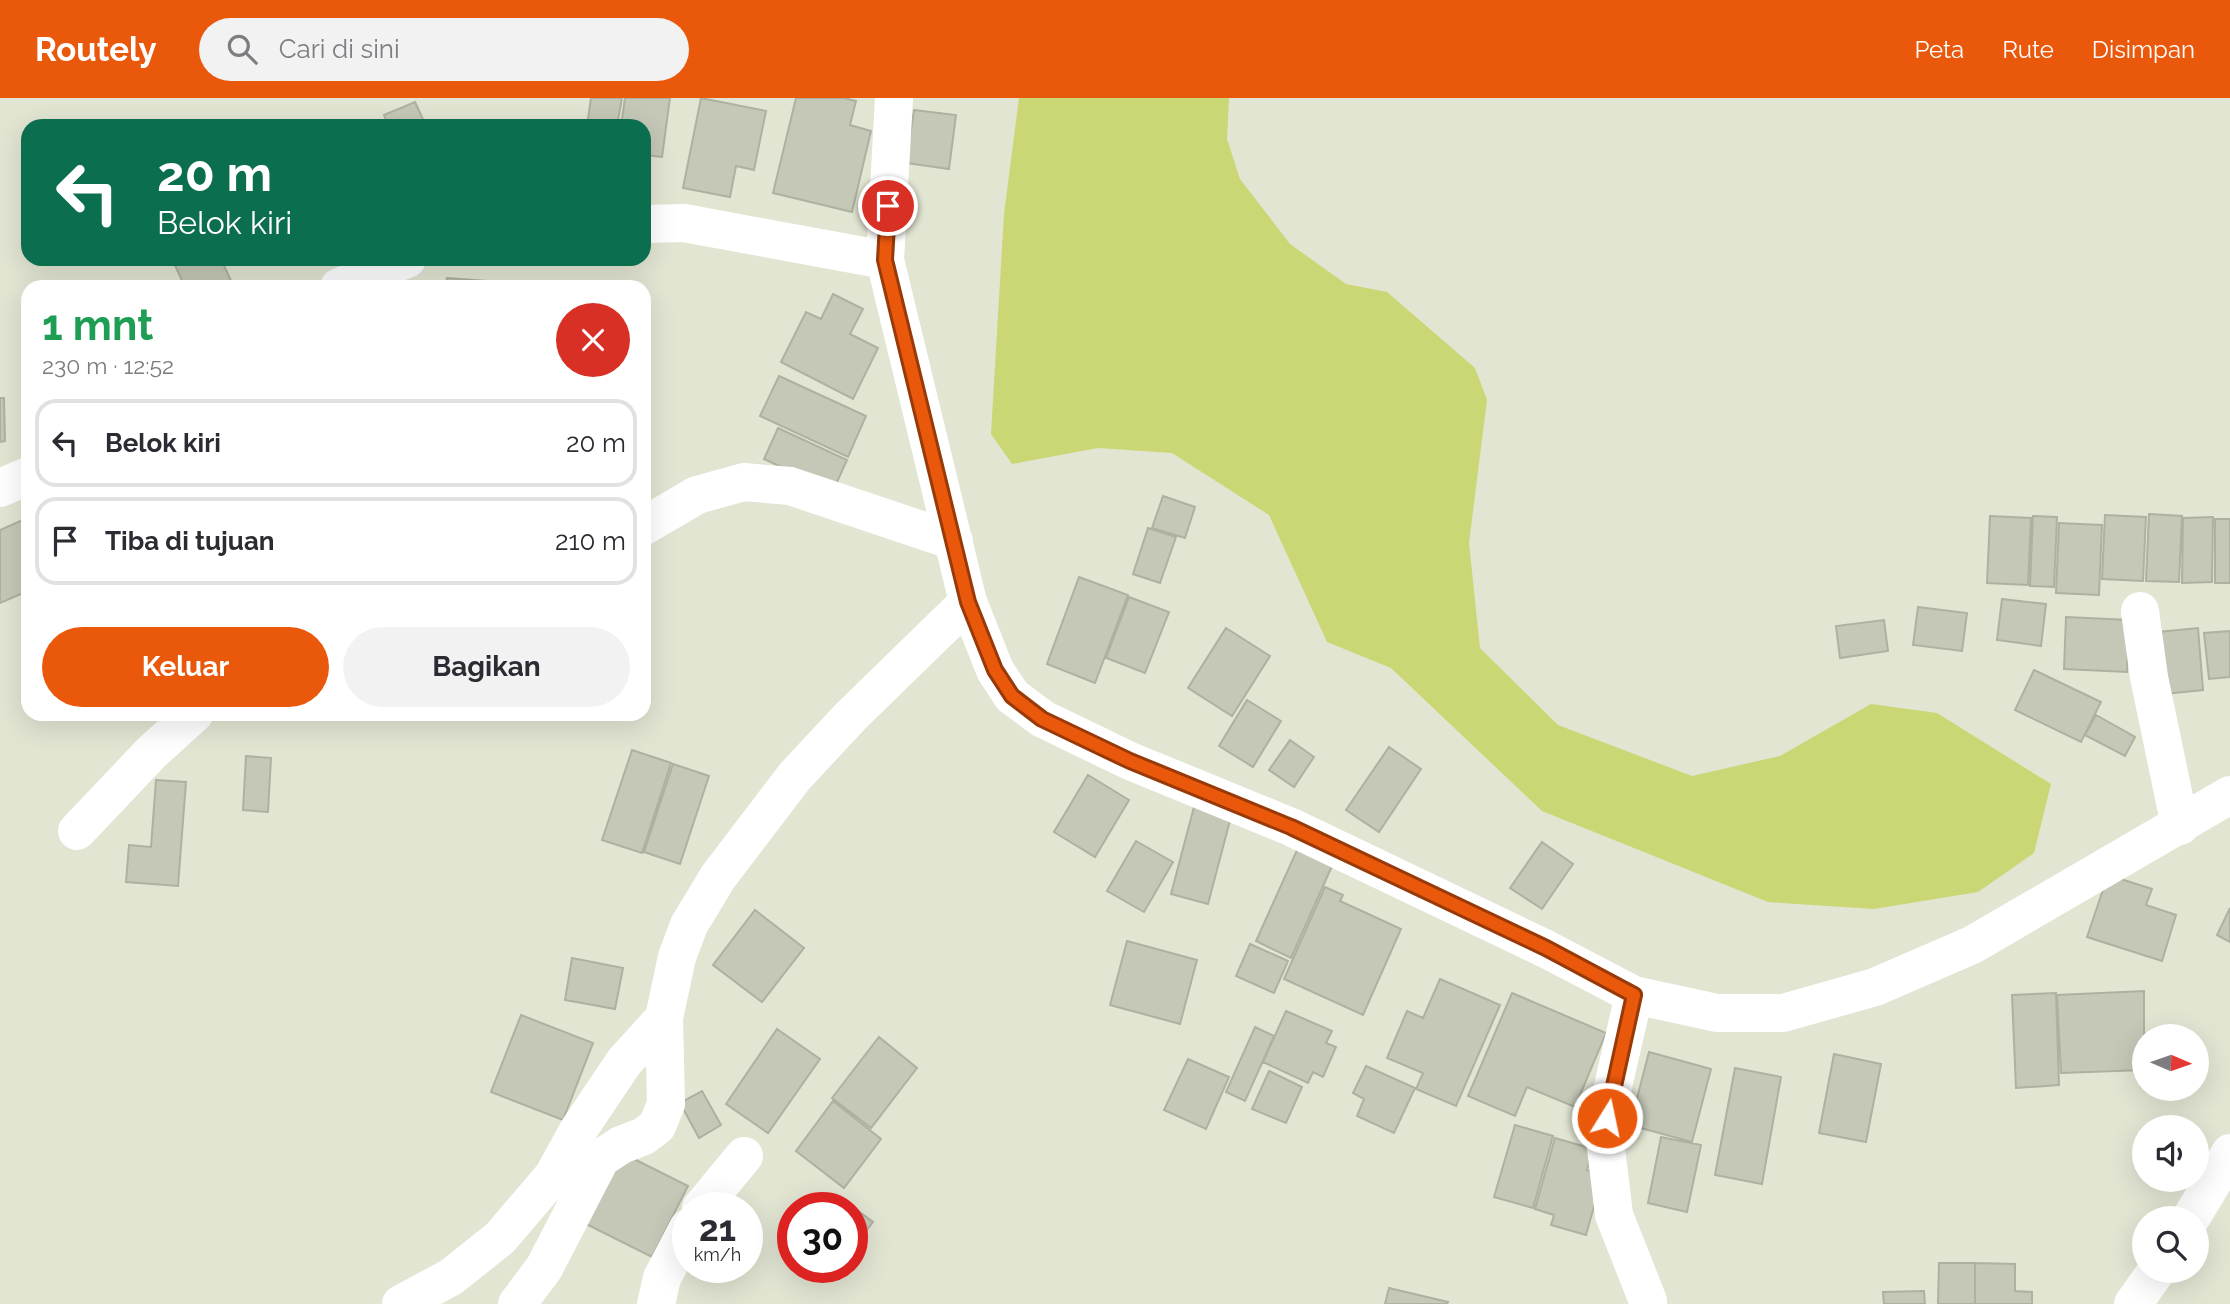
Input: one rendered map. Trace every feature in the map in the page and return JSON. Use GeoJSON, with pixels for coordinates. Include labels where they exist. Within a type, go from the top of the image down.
{"type":"FeatureCollection","features":[{"type":"Feature","properties":{"kind":"street"},"geometry":{"type":"LineString","coordinates":[[894,98],[885,260],[968,602],[995,670],[1012,696],[1042,719],[1130,761],[1291,827],[1546,948],[1634,995],[1717,1013],[1783,1013],[1875,987],[1972,945],[2230,795]]}},
{"type":"Feature","properties":{"kind":"street"},"geometry":{"type":"LineString","coordinates":[[651,224],[684,223],[885,260]]}},
{"type":"Feature","properties":{"kind":"street"},"geometry":{"type":"LineString","coordinates":[[356,280],[390,266]]}},
{"type":"Feature","properties":{"kind":"street"},"geometry":{"type":"LineString","coordinates":[[0,488],[21,479]]}},
{"type":"Feature","properties":{"kind":"street"},"geometry":{"type":"LineString","coordinates":[[651,522],[697,495],[744,482],[790,486],[954,541]]}},
{"type":"Feature","properties":{"kind":"street"},"geometry":{"type":"LineString","coordinates":[[517,1304],[544,1268],[601,1158],[621,1145],[644,1136],[657,1126],[666,1104],[664,1018],[677,957],[690,925],[719,877],[795,776],[851,716],[968,602]]}},
{"type":"Feature","properties":{"kind":"street"},"geometry":{"type":"LineString","coordinates":[[2140,611],[2149,677],[2179,826]]}},
{"type":"Feature","properties":{"kind":"street"},"geometry":{"type":"LineString","coordinates":[[77,831],[152,752],[186,721]]}},
{"type":"Feature","properties":{"kind":"street"},"geometry":{"type":"LineString","coordinates":[[1634,995],[1607,1118],[1606,1148],[1614,1215],[1647,1301]]}},
{"type":"Feature","properties":{"kind":"street"},"geometry":{"type":"LineString","coordinates":[[401,1304],[451,1278],[500,1238],[553,1176],[579,1129],[624,1062],[664,1018]]}},
{"type":"Feature","properties":{"kind":"street"},"geometry":{"type":"LineString","coordinates":[[2199,1206],[2230,1153]]}},
{"type":"Feature","properties":{"kind":"street"},"geometry":{"type":"LineString","coordinates":[[714,1192],[744,1156]]}},
{"type":"Feature","properties":{"kind":"street"},"geometry":{"type":"LineString","coordinates":[[656,1304],[662,1278],[672,1259]]}},
{"type":"Feature","properties":{"kind":"street"},"geometry":{"type":"LineString","coordinates":[[2133,1304],[2148,1283]]}},
{"type":"Feature","properties":{"kind":"green space"},"geometry":{"type":"Polygon","coordinates":[[[1019,98],[1229,98],[1227,139],[1240,179],[1290,244],[1346,284],[1387,292],[1475,368],[1487,400],[1469,543],[1480,648],[1558,725],[1692,776],[1780,756],[1871,704],[1937,713],[2051,784],[2034,853],[1978,892],[1874,909],[1768,902],[1542,811],[1391,668],[1327,642],[1269,515],[1172,453],[1098,448],[1012,464],[991,434],[1004,214],[1019,98]]]}},
{"type":"Feature","properties":{"kind":"building"},"geometry":{"type":"Polygon","coordinates":[[[591,98],[622,98],[618,119],[588,119],[591,98]]]}},
{"type":"Feature","properties":{"kind":"building"},"geometry":{"type":"Polygon","coordinates":[[[625,98],[670,98],[662,157],[651,156],[651,119],[622,119],[625,98]]]}},
{"type":"Feature","properties":{"kind":"building"},"geometry":{"type":"Polygon","coordinates":[[[701,98],[766,111],[754,170],[736,166],[730,197],[683,188],[701,98]]]}},
{"type":"Feature","properties":{"kind":"building"},"geometry":{"type":"Polygon","coordinates":[[[796,98],[844,98],[856,101],[850,125],[871,131],[852,212],[773,193],[796,98]]]}},
{"type":"Feature","properties":{"kind":"building"},"geometry":{"type":"Polygon","coordinates":[[[415,102],[423,119],[386,119],[384,115],[415,102]]]}},
{"type":"Feature","properties":{"kind":"building"},"geometry":{"type":"Polygon","coordinates":[[[914,110],[956,115],[949,169],[906,163],[914,110]]]}},
{"type":"Feature","properties":{"kind":"building"},"geometry":{"type":"Polygon","coordinates":[[[175,266],[224,266],[231,280],[182,280],[175,266]]]}},
{"type":"Feature","properties":{"kind":"building"},"geometry":{"type":"Polygon","coordinates":[[[833,294],[863,309],[850,334],[878,348],[853,399],[781,362],[806,312],[821,319],[833,294]]]}},
{"type":"Feature","properties":{"kind":"building"},"geometry":{"type":"Polygon","coordinates":[[[779,376],[866,416],[848,457],[760,416],[779,376]]]}},
{"type":"Feature","properties":{"kind":"building"},"geometry":{"type":"Polygon","coordinates":[[[0,398],[4,398],[5,441],[0,442],[0,398]]]}},
{"type":"Feature","properties":{"kind":"building"},"geometry":{"type":"Polygon","coordinates":[[[778,428],[847,460],[833,491],[764,459],[778,428]]]}},
{"type":"Feature","properties":{"kind":"building"},"geometry":{"type":"Polygon","coordinates":[[[1163,496],[1195,507],[1185,538],[1152,528],[1163,496]]]}},
{"type":"Feature","properties":{"kind":"building"},"geometry":{"type":"Polygon","coordinates":[[[2149,514],[2182,516],[2179,582],[2146,581],[2149,514]]]}},
{"type":"Feature","properties":{"kind":"building"},"geometry":{"type":"Polygon","coordinates":[[[2105,515],[2146,517],[2143,581],[2102,579],[2105,515]]]}},
{"type":"Feature","properties":{"kind":"building"},"geometry":{"type":"Polygon","coordinates":[[[1990,516],[2031,518],[2028,585],[1987,583],[1990,516]]]}},
{"type":"Feature","properties":{"kind":"building"},"geometry":{"type":"Polygon","coordinates":[[[2033,516],[2057,517],[2054,587],[2030,586],[2033,516]]]}},
{"type":"Feature","properties":{"kind":"building"},"geometry":{"type":"Polygon","coordinates":[[[2213,517],[2212,582],[2182,583],[2183,518],[2213,517]]]}},
{"type":"Feature","properties":{"kind":"building"},"geometry":{"type":"Polygon","coordinates":[[[2215,519],[2230,519],[2230,583],[2215,583],[2215,519]]]}},
{"type":"Feature","properties":{"kind":"building"},"geometry":{"type":"Polygon","coordinates":[[[21,521],[21,594],[0,603],[0,530],[21,521]]]}},
{"type":"Feature","properties":{"kind":"building"},"geometry":{"type":"Polygon","coordinates":[[[2059,523],[2102,525],[2099,595],[2056,593],[2059,523]]]}},
{"type":"Feature","properties":{"kind":"building"},"geometry":{"type":"Polygon","coordinates":[[[1148,528],[1176,537],[1160,583],[1133,574],[1148,528]]]}},
{"type":"Feature","properties":{"kind":"building"},"geometry":{"type":"Polygon","coordinates":[[[1079,577],[1128,595],[1095,683],[1047,664],[1079,577]]]}},
{"type":"Feature","properties":{"kind":"building"},"geometry":{"type":"Polygon","coordinates":[[[1129,597],[1169,612],[1145,673],[1106,658],[1129,597]]]}},
{"type":"Feature","properties":{"kind":"building"},"geometry":{"type":"Polygon","coordinates":[[[2002,599],[2046,604],[2041,646],[1997,640],[2002,599]]]}},
{"type":"Feature","properties":{"kind":"building"},"geometry":{"type":"Polygon","coordinates":[[[1918,607],[1967,613],[1962,651],[1913,645],[1918,607]]]}},
{"type":"Feature","properties":{"kind":"building"},"geometry":{"type":"Polygon","coordinates":[[[2066,617],[2129,620],[2127,672],[2064,669],[2066,617]]]}},
{"type":"Feature","properties":{"kind":"building"},"geometry":{"type":"Polygon","coordinates":[[[1884,620],[1888,651],[1840,658],[1836,626],[1884,620]]]}},
{"type":"Feature","properties":{"kind":"building"},"geometry":{"type":"Polygon","coordinates":[[[1226,628],[1270,656],[1232,716],[1188,688],[1226,628]]]}},
{"type":"Feature","properties":{"kind":"building"},"geometry":{"type":"Polygon","coordinates":[[[2198,628],[2203,690],[2154,695],[2148,633],[2198,628]]]}},
{"type":"Feature","properties":{"kind":"building"},"geometry":{"type":"Polygon","coordinates":[[[2230,631],[2230,677],[2209,679],[2204,633],[2230,631]]]}},
{"type":"Feature","properties":{"kind":"building"},"geometry":{"type":"Polygon","coordinates":[[[2034,670],[2101,702],[2081,742],[2015,710],[2034,670]]]}},
{"type":"Feature","properties":{"kind":"building"},"geometry":{"type":"Polygon","coordinates":[[[1247,700],[1281,721],[1253,767],[1219,746],[1247,700]]]}},
{"type":"Feature","properties":{"kind":"building"},"geometry":{"type":"Polygon","coordinates":[[[2096,715],[2135,737],[2125,756],[2085,735],[2096,715]]]}},
{"type":"Feature","properties":{"kind":"building"},"geometry":{"type":"Polygon","coordinates":[[[1290,740],[1314,757],[1294,787],[1269,770],[1290,740]]]}},
{"type":"Feature","properties":{"kind":"building"},"geometry":{"type":"Polygon","coordinates":[[[1389,747],[1421,769],[1379,832],[1346,810],[1389,747]]]}},
{"type":"Feature","properties":{"kind":"building"},"geometry":{"type":"Polygon","coordinates":[[[632,750],[671,763],[642,853],[602,840],[632,750]]]}},
{"type":"Feature","properties":{"kind":"building"},"geometry":{"type":"Polygon","coordinates":[[[246,756],[271,758],[268,812],[243,810],[246,756]]]}},
{"type":"Feature","properties":{"kind":"building"},"geometry":{"type":"Polygon","coordinates":[[[673,764],[709,776],[680,864],[644,852],[673,764]]]}},
{"type":"Feature","properties":{"kind":"building"},"geometry":{"type":"Polygon","coordinates":[[[1088,775],[1129,800],[1095,857],[1054,832],[1088,775]]]}},
{"type":"Feature","properties":{"kind":"building"},"geometry":{"type":"Polygon","coordinates":[[[156,780],[186,782],[178,886],[126,882],[129,845],[151,847],[156,780]]]}},
{"type":"Feature","properties":{"kind":"building"},"geometry":{"type":"Polygon","coordinates":[[[1195,803],[1232,813],[1208,904],[1171,894],[1195,803]]]}},
{"type":"Feature","properties":{"kind":"building"},"geometry":{"type":"Polygon","coordinates":[[[1136,841],[1173,862],[1144,912],[1107,891],[1136,841]]]}},
{"type":"Feature","properties":{"kind":"building"},"geometry":{"type":"Polygon","coordinates":[[[1542,842],[1573,864],[1542,909],[1510,888],[1542,842]]]}},
{"type":"Feature","properties":{"kind":"building"},"geometry":{"type":"Polygon","coordinates":[[[1297,850],[1332,866],[1291,958],[1256,941],[1297,850]]]}},
{"type":"Feature","properties":{"kind":"building"},"geometry":{"type":"Polygon","coordinates":[[[2108,875],[2152,889],[2146,905],[2176,915],[2162,961],[2087,937],[2108,875]]]}},
{"type":"Feature","properties":{"kind":"building"},"geometry":{"type":"Polygon","coordinates":[[[1325,887],[1343,895],[1340,901],[1401,929],[1363,1015],[1284,979],[1325,887]]]}},
{"type":"Feature","properties":{"kind":"building"},"geometry":{"type":"Polygon","coordinates":[[[2230,908],[2230,942],[2217,935],[2230,908]]]}},
{"type":"Feature","properties":{"kind":"building"},"geometry":{"type":"Polygon","coordinates":[[[755,910],[804,948],[762,1002],[713,965],[755,910]]]}},
{"type":"Feature","properties":{"kind":"building"},"geometry":{"type":"Polygon","coordinates":[[[1127,941],[1197,960],[1180,1024],[1110,1005],[1127,941]]]}},
{"type":"Feature","properties":{"kind":"building"},"geometry":{"type":"Polygon","coordinates":[[[1250,944],[1288,961],[1274,993],[1236,976],[1250,944]]]}},
{"type":"Feature","properties":{"kind":"building"},"geometry":{"type":"Polygon","coordinates":[[[572,958],[623,968],[615,1009],[565,1000],[572,958]]]}},
{"type":"Feature","properties":{"kind":"building"},"geometry":{"type":"Polygon","coordinates":[[[1440,979],[1500,1005],[1456,1106],[1416,1089],[1423,1073],[1387,1058],[1407,1011],[1423,1018],[1440,979]]]}},
{"type":"Feature","properties":{"kind":"building"},"geometry":{"type":"Polygon","coordinates":[[[2144,991],[2144,1024],[2132,1024],[2132,1070],[2061,1073],[2057,995],[2144,991]]]}},
{"type":"Feature","properties":{"kind":"building"},"geometry":{"type":"Polygon","coordinates":[[[1512,993],[1606,1033],[1575,1107],[1527,1087],[1515,1116],[1468,1096],[1512,993]]]}},
{"type":"Feature","properties":{"kind":"building"},"geometry":{"type":"Polygon","coordinates":[[[2056,993],[2059,1085],[2016,1088],[2012,995],[2056,993]]]}},
{"type":"Feature","properties":{"kind":"building"},"geometry":{"type":"Polygon","coordinates":[[[1286,1011],[1332,1031],[1326,1043],[1336,1047],[1323,1077],[1313,1072],[1308,1083],[1263,1062],[1286,1011]]]}},
{"type":"Feature","properties":{"kind":"building"},"geometry":{"type":"Polygon","coordinates":[[[521,1015],[593,1043],[563,1120],[491,1092],[521,1015]]]}},
{"type":"Feature","properties":{"kind":"building"},"geometry":{"type":"Polygon","coordinates":[[[1255,1027],[1274,1036],[1245,1101],[1226,1092],[1255,1027]]]}},
{"type":"Feature","properties":{"kind":"building"},"geometry":{"type":"Polygon","coordinates":[[[777,1029],[820,1059],[768,1133],[726,1104],[777,1029]]]}},
{"type":"Feature","properties":{"kind":"building"},"geometry":{"type":"Polygon","coordinates":[[[879,1037],[917,1068],[871,1128],[832,1098],[879,1037]]]}},
{"type":"Feature","properties":{"kind":"building"},"geometry":{"type":"Polygon","coordinates":[[[1649,1052],[1711,1069],[1692,1142],[1630,1125],[1649,1052]]]}},
{"type":"Feature","properties":{"kind":"building"},"geometry":{"type":"Polygon","coordinates":[[[1834,1054],[1881,1064],[1866,1142],[1819,1133],[1834,1054]]]}},
{"type":"Feature","properties":{"kind":"building"},"geometry":{"type":"Polygon","coordinates":[[[1188,1059],[1229,1077],[1206,1129],[1164,1110],[1188,1059]]]}},
{"type":"Feature","properties":{"kind":"building"},"geometry":{"type":"Polygon","coordinates":[[[1366,1066],[1415,1088],[1394,1133],[1357,1116],[1364,1099],[1353,1093],[1366,1066]]]}},
{"type":"Feature","properties":{"kind":"building"},"geometry":{"type":"Polygon","coordinates":[[[1735,1068],[1781,1077],[1762,1184],[1715,1175],[1735,1068]]]}},
{"type":"Feature","properties":{"kind":"building"},"geometry":{"type":"Polygon","coordinates":[[[1269,1071],[1302,1087],[1286,1123],[1252,1109],[1269,1071]]]}},
{"type":"Feature","properties":{"kind":"building"},"geometry":{"type":"Polygon","coordinates":[[[702,1091],[721,1125],[699,1138],[680,1103],[702,1091]]]}},
{"type":"Feature","properties":{"kind":"building"},"geometry":{"type":"Polygon","coordinates":[[[833,1101],[881,1139],[844,1188],[796,1151],[833,1101]]]}},
{"type":"Feature","properties":{"kind":"building"},"geometry":{"type":"Polygon","coordinates":[[[1515,1125],[1553,1136],[1533,1208],[1494,1197],[1515,1125]]]}},
{"type":"Feature","properties":{"kind":"building"},"geometry":{"type":"Polygon","coordinates":[[[1661,1137],[1701,1145],[1687,1212],[1648,1203],[1661,1137]]]}},
{"type":"Feature","properties":{"kind":"building"},"geometry":{"type":"Polygon","coordinates":[[[1555,1138],[1593,1149],[1587,1170],[1603,1175],[1586,1235],[1551,1225],[1554,1215],[1535,1209],[1555,1138]]]}},
{"type":"Feature","properties":{"kind":"building"},"geometry":{"type":"Polygon","coordinates":[[[616,1150],[688,1186],[685,1192],[672,1192],[672,1218],[652,1257],[580,1221],[616,1150]]]}},
{"type":"Feature","properties":{"kind":"building"},"geometry":{"type":"Polygon","coordinates":[[[1939,1263],[1975,1263],[1975,1304],[1938,1304],[1939,1263]]]}},
{"type":"Feature","properties":{"kind":"building"},"geometry":{"type":"Polygon","coordinates":[[[1975,1263],[2015,1264],[2015,1291],[2032,1292],[2032,1304],[1975,1304],[1975,1263]]]}},
{"type":"Feature","properties":{"kind":"building"},"geometry":{"type":"Polygon","coordinates":[[[1389,1288],[1448,1302],[1385,1304],[1389,1288]]]}},
{"type":"Feature","properties":{"kind":"building"},"geometry":{"type":"Polygon","coordinates":[[[1924,1291],[1925,1304],[1884,1304],[1883,1292],[1924,1291]]]}},
{"type":"Feature","properties":{"kind":"route"},"geometry":{"type":"LineString","coordinates":[[888,206],[885,260],[968,602],[995,670],[1012,696],[1042,719],[1130,761],[1291,827],[1546,948],[1634,995],[1607,1118]]}}]}
